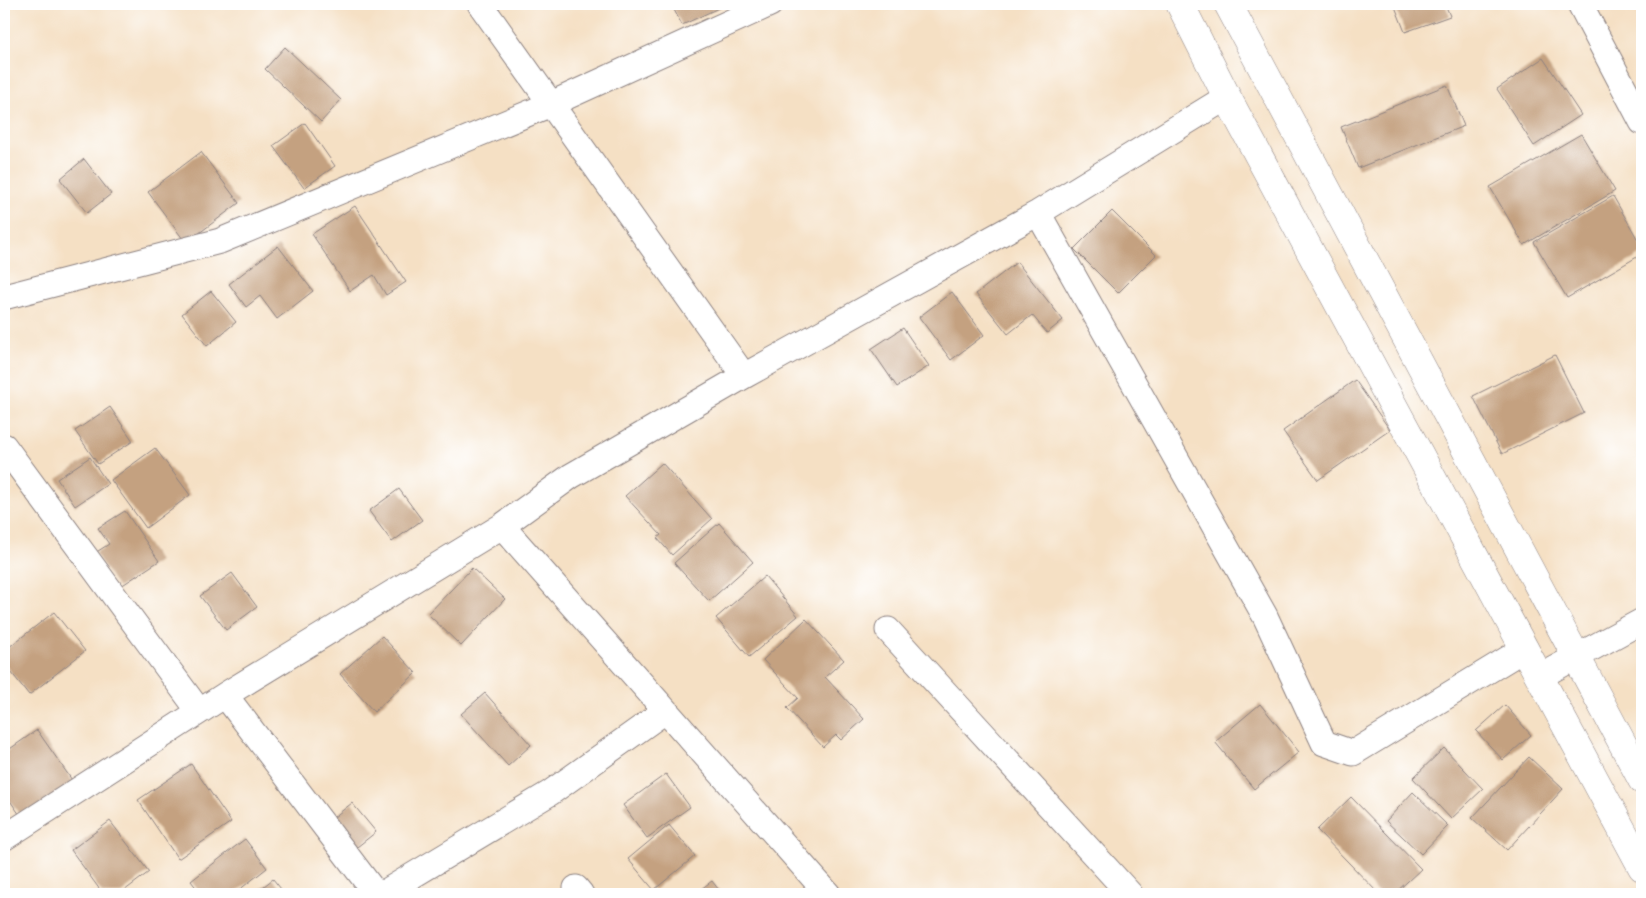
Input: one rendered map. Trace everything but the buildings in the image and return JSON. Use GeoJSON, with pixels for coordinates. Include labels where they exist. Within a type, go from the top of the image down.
{"type":"FeatureCollection","features":[{"type":"Feature","properties":{"kind":"street"},"geometry":{"type":"LineString","coordinates":[[480,4],[744,376]]}},
{"type":"Feature","properties":{"kind":"street"},"geometry":{"type":"LineString","coordinates":[[4,297],[220,241],[551,104],[770,4]]}},
{"type":"Feature","properties":{"kind":"street"},"geometry":{"type":"LineString","coordinates":[[1180,4],[1227,97],[1642,867]]}},
{"type":"Feature","properties":{"kind":"street"},"geometry":{"type":"LineString","coordinates":[[1228,4],[1642,780]]}},
{"type":"Feature","properties":{"kind":"street"},"geometry":{"type":"LineString","coordinates":[[1586,5],[1642,122]]}},
{"type":"Feature","properties":{"kind":"street"},"geometry":{"type":"LineString","coordinates":[[4,838],[225,695],[502,526],[571,476],[744,376],[1038,213],[1227,97]]}},
{"type":"Feature","properties":{"kind":"street"},"geometry":{"type":"LineString","coordinates":[[1038,213],[1265,616],[1324,742],[1353,753],[1524,649]]}},
{"type":"Feature","properties":{"kind":"street"},"geometry":{"type":"LineString","coordinates":[[4,446],[200,711]]}},
{"type":"Feature","properties":{"kind":"street"},"geometry":{"type":"LineString","coordinates":[[502,526],[828,894]]}},
{"type":"Feature","properties":{"kind":"street"},"geometry":{"type":"LineString","coordinates":[[1539,676],[1642,621]]}},
{"type":"Feature","properties":{"kind":"street"},"geometry":{"type":"LineString","coordinates":[[888,630],[1130,894]]}},
{"type":"Feature","properties":{"kind":"street"},"geometry":{"type":"LineString","coordinates":[[225,695],[376,894]]}},
{"type":"Feature","properties":{"kind":"street"},"geometry":{"type":"LineString","coordinates":[[382,894],[550,793],[665,711]]}}]}
